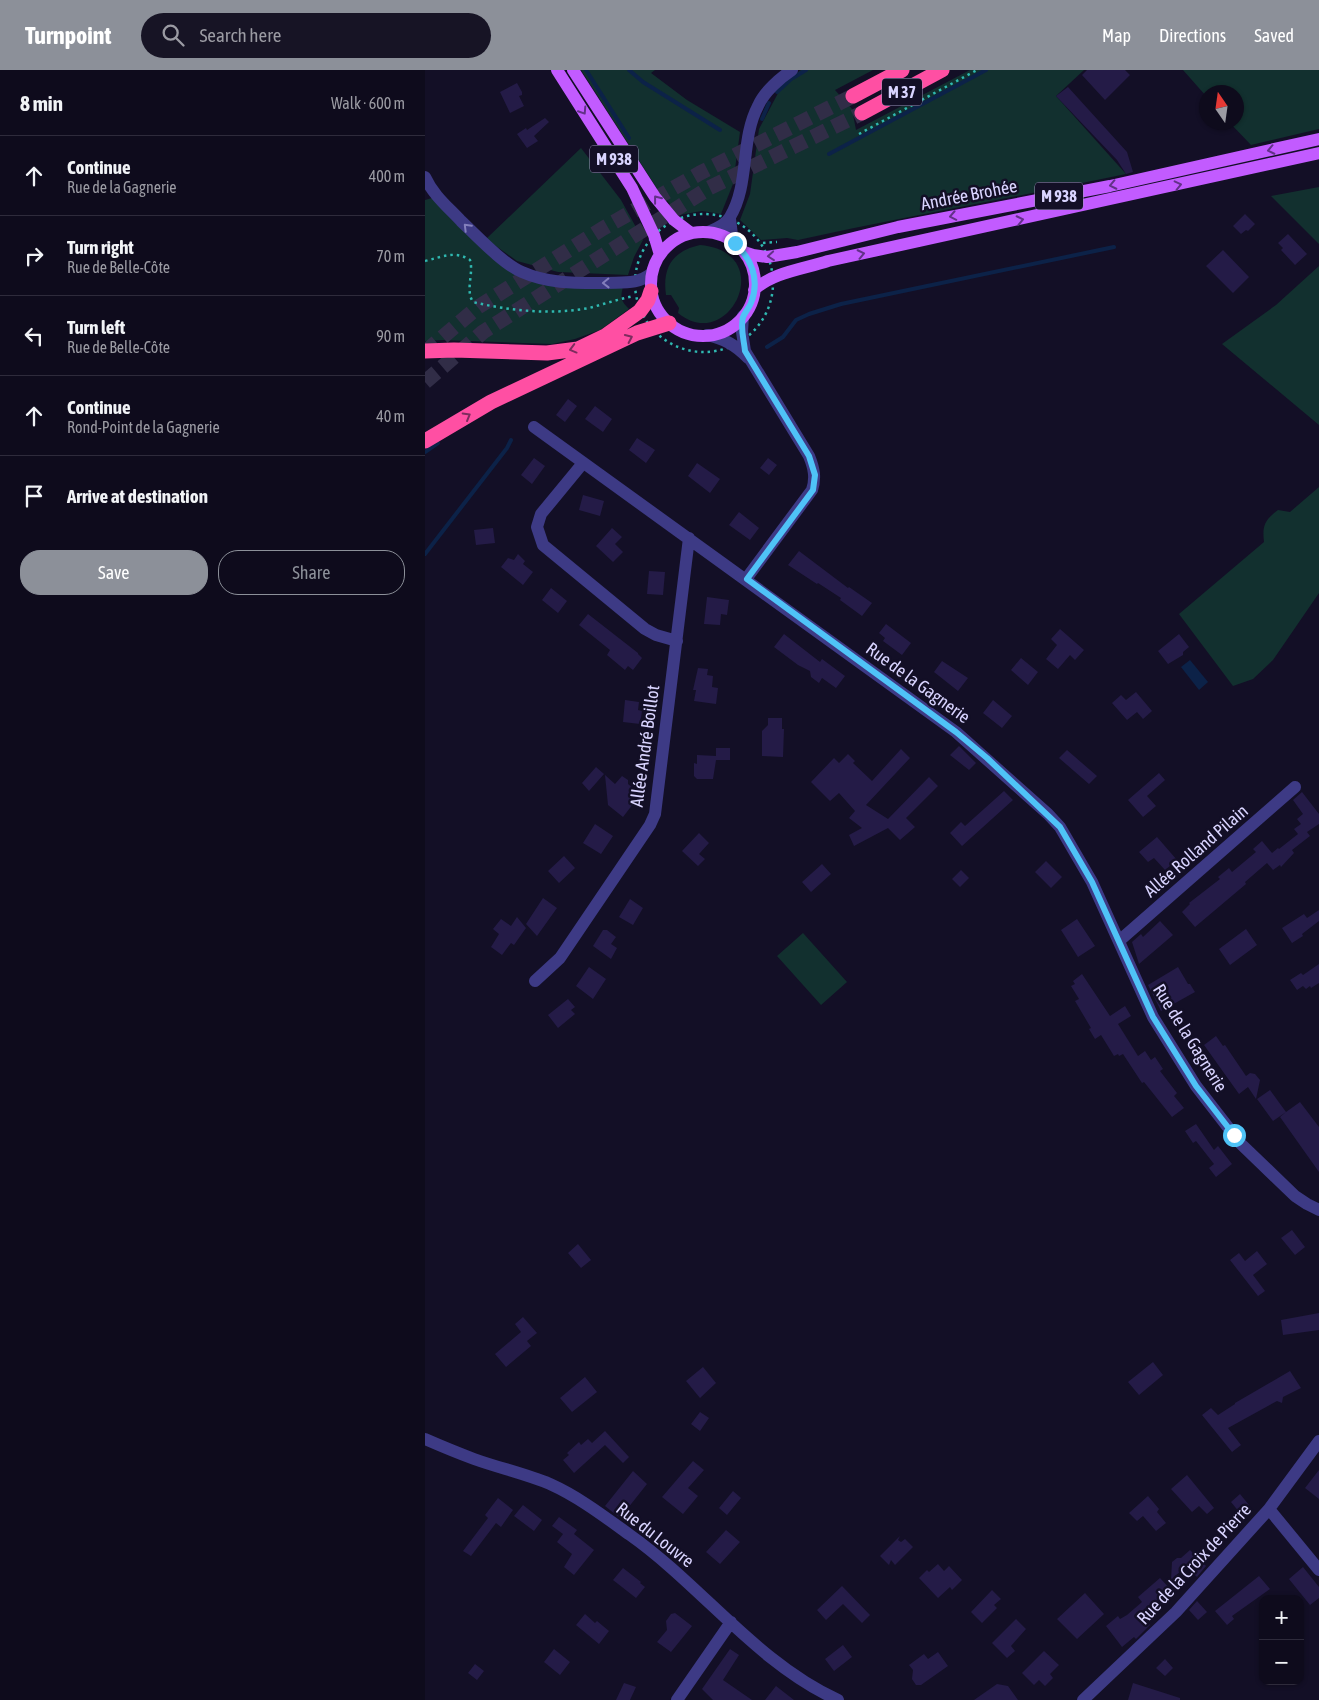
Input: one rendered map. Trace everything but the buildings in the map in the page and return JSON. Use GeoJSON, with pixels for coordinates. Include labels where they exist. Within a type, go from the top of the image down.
{"type":"FeatureCollection","features":[{"type":"Feature","properties":{"kind":"highway","name":"M 37"},"geometry":{"type":"LineString","coordinates":[[853,96],[902,70]]}},
{"type":"Feature","properties":{"kind":"highway","name":"M 37"},"geometry":{"type":"LineString","coordinates":[[862,113],[942,70]]}},
{"type":"Feature","properties":{"kind":"highway"},"geometry":{"type":"LineString","coordinates":[[425,351],[454,350],[537,353],[558,352],[578,348],[605,336],[641,311],[651,291]]}},
{"type":"Feature","properties":{"kind":"highway"},"geometry":{"type":"LineString","coordinates":[[425,441],[491,402],[637,333],[669,323]]}},
{"type":"Feature","properties":{"kind":"main road","name":"M 938"},"geometry":{"type":"LineString","coordinates":[[557,70],[632,188],[655,235],[660,255]]}},
{"type":"Feature","properties":{"kind":"main road","name":"M 938"},"geometry":{"type":"LineString","coordinates":[[573,70],[655,197],[674,220],[691,233]]}},
{"type":"Feature","properties":{"kind":"main road","name":"Andrée Brohée"},"geometry":{"type":"LineString","coordinates":[[740,248],[753,255],[767,257],[797,252],[898,227],[1110,186],[1319,140]]}},
{"type":"Feature","properties":{"kind":"main road","name":"Andrée Brohée"},"geometry":{"type":"LineString","coordinates":[[754,290],[773,278],[828,261],[1319,153]]}},
{"type":"Feature","properties":{"kind":"main road","name":"M 938"},"geometry":{"type":"LineString","coordinates":[[669,323],[658,310],[651,291],[652,273],[660,255],[669,245],[691,233],[709,232],[718,234],[740,248]]}},
{"type":"Feature","properties":{"kind":"main road"},"geometry":{"type":"LineString","coordinates":[[669,323],[687,333],[707,335],[727,329],[743,316],[751,304],[755,282],[752,266],[740,248]]}},
{"type":"Feature","properties":{"kind":"street"},"geometry":{"type":"LineString","coordinates":[[740,248],[732,235],[730,219],[737,199],[749,128],[758,104],[774,85],[792,70]]}},
{"type":"Feature","properties":{"kind":"street"},"geometry":{"type":"LineString","coordinates":[[426,185],[480,240],[521,272],[551,281],[589,283],[635,282],[644,279],[652,273]]}},
{"type":"Feature","properties":{"kind":"street"},"geometry":{"type":"LineString","coordinates":[[709,232],[730,219]]}},
{"type":"Feature","properties":{"kind":"street"},"geometry":{"type":"LineString","coordinates":[[743,316],[742,332],[748,358]]}},
{"type":"Feature","properties":{"kind":"street"},"geometry":{"type":"LineString","coordinates":[[707,335],[724,340],[743,352],[748,358],[809,456],[813,466],[815,483],[813,490],[747,579]]}},
{"type":"Feature","properties":{"kind":"street","name":"Rue de la Gagnerie"},"geometry":{"type":"LineString","coordinates":[[534,427],[747,579],[956,732],[1048,814],[1060,827],[1092,882],[1138,988],[1153,1017],[1196,1086],[1241,1144],[1295,1196],[1319,1210]]}},
{"type":"Feature","properties":{"kind":"street"},"geometry":{"type":"LineString","coordinates":[[583,463],[541,514],[537,526],[543,544],[645,629],[656,636],[677,641]]}},
{"type":"Feature","properties":{"kind":"street","name":"Allée André Boillot"},"geometry":{"type":"LineString","coordinates":[[535,981],[560,958],[650,825],[657,802],[689,538]]}},
{"type":"Feature","properties":{"kind":"street","name":"Allée Rolland Pilain"},"geometry":{"type":"LineString","coordinates":[[1119,941],[1295,787]]}},
{"type":"Feature","properties":{"kind":"street","name":"Rue du Louvre"},"geometry":{"type":"LineString","coordinates":[[425,1439],[473,1459],[537,1479],[571,1495],[627,1532],[665,1562],[788,1671],[818,1691],[838,1700]]}},
{"type":"Feature","properties":{"kind":"street","name":"Rue de la Croix de Pierre"},"geometry":{"type":"LineString","coordinates":[[1083,1700],[1176,1612],[1269,1508],[1319,1441]]}},
{"type":"Feature","properties":{"kind":"street"},"geometry":{"type":"LineString","coordinates":[[1269,1508],[1319,1570]]}},
{"type":"Feature","properties":{"kind":"street"},"geometry":{"type":"LineString","coordinates":[[677,1700],[731,1622]]}},
{"type":"Feature","properties":{"kind":"path"},"geometry":{"type":"LineString","coordinates":[[859,134],[977,70]]}},
{"type":"Feature","properties":{"kind":"path"},"geometry":{"type":"LineString","coordinates":[[680,217],[706,214],[730,219],[757,240],[763,248]]}},
{"type":"Feature","properties":{"kind":"path"},"geometry":{"type":"LineString","coordinates":[[635,278],[643,248],[649,241]]}},
{"type":"Feature","properties":{"kind":"path"},"geometry":{"type":"LineString","coordinates":[[425,261],[454,254],[462,255],[470,260],[472,268],[469,296],[473,302],[487,306],[514,310],[565,311],[589,308],[635,295]]}},
{"type":"Feature","properties":{"kind":"path"},"geometry":{"type":"LineString","coordinates":[[747,339],[765,314],[773,287]]}},
{"type":"Feature","properties":{"kind":"path"},"geometry":{"type":"LineString","coordinates":[[653,332],[673,345],[695,352],[709,353],[730,349]]}},
{"type":"Feature","properties":{"kind":"green space"},"geometry":{"type":"Polygon","coordinates":[[[581,70],[655,70],[651,73],[687,100],[740,132],[733,184],[721,214],[702,211],[679,215],[658,190],[581,70]]]}},
{"type":"Feature","properties":{"kind":"green space"},"geometry":{"type":"Polygon","coordinates":[[[801,70],[873,70],[835,90],[852,109],[856,130],[970,70],[1084,70],[1056,96],[1126,174],[798,240],[787,238],[761,240],[740,220],[750,194],[759,129],[784,82],[801,70]]]}},
{"type":"Feature","properties":{"kind":"green space"},"geometry":{"type":"Polygon","coordinates":[[[1183,70],[1319,70],[1319,129],[1251,145],[1237,130],[1244,130],[1244,85],[1199,85],[1199,88],[1183,70]]]}},
{"type":"Feature","properties":{"kind":"green space"},"geometry":{"type":"Polygon","coordinates":[[[581,148],[621,200],[643,240],[634,257],[628,275],[558,272],[517,261],[486,239],[581,148]]]}},
{"type":"Feature","properties":{"kind":"green space"},"geometry":{"type":"Polygon","coordinates":[[[1319,187],[1319,244],[1271,196],[1319,187]]]}},
{"type":"Feature","properties":{"kind":"green space"},"geometry":{"type":"Polygon","coordinates":[[[432,198],[454,222],[505,267],[623,287],[622,299],[629,309],[600,330],[575,339],[552,344],[425,341],[425,200],[432,198]]]}},
{"type":"Feature","properties":{"kind":"green space"},"geometry":{"type":"Polygon","coordinates":[[[700,245],[724,252],[737,264],[741,281],[738,297],[728,312],[714,321],[697,322],[678,313],[679,308],[671,295],[666,295],[666,276],[671,262],[683,251],[700,245]]]}},
{"type":"Feature","properties":{"kind":"green space"},"geometry":{"type":"Polygon","coordinates":[[[1319,266],[1319,425],[1222,344],[1276,305],[1319,266]]]}},
{"type":"Feature","properties":{"kind":"green space"},"geometry":{"type":"Polygon","coordinates":[[[1319,487],[1319,593],[1273,660],[1253,679],[1233,686],[1179,614],[1264,542],[1265,523],[1278,510],[1290,512],[1319,487]]]}},
{"type":"Feature","properties":{"kind":"green space"},"geometry":{"type":"Polygon","coordinates":[[[803,933],[847,982],[821,1005],[777,956],[803,933]]]}},
{"type":"Feature","properties":{"kind":"water"},"geometry":{"type":"Polygon","coordinates":[[[1190,660],[1208,682],[1199,690],[1181,667],[1190,660]]]}},
{"type":"Feature","properties":{"kind":"waterway"},"geometry":{"type":"LineString","coordinates":[[586,70],[629,138]]}},
{"type":"Feature","properties":{"kind":"waterway"},"geometry":{"type":"LineString","coordinates":[[629,70],[643,82],[720,130]]}},
{"type":"Feature","properties":{"kind":"waterway"},"geometry":{"type":"LineString","coordinates":[[777,92],[791,79],[806,70]]}},
{"type":"Feature","properties":{"kind":"waterway"},"geometry":{"type":"LineString","coordinates":[[829,154],[986,70]]}},
{"type":"Feature","properties":{"kind":"waterway"},"geometry":{"type":"LineString","coordinates":[[762,119],[769,103]]}},
{"type":"Feature","properties":{"kind":"waterway"},"geometry":{"type":"LineString","coordinates":[[767,347],[783,337],[796,320],[841,304],[1114,247]]}},
{"type":"Feature","properties":{"kind":"waterway"},"geometry":{"type":"LineString","coordinates":[[425,554],[507,448],[511,440]]}},
{"type":"Feature","properties":{"kind":"waterway"},"geometry":{"type":"LineString","coordinates":[[425,452],[438,443]]}},
{"type":"Feature","properties":{"kind":"tunnel"},"geometry":{"type":"LineString","coordinates":[[425,352],[478,307],[602,229],[700,173],[853,96]]}},
{"type":"Feature","properties":{"kind":"tunnel"},"geometry":{"type":"LineString","coordinates":[[425,382],[483,332],[709,188],[862,113]]}},
{"type":"Feature","properties":{"kind":"route"},"geometry":{"type":"LineString","coordinates":[[735,243],[749,259],[755,282],[751,304],[743,316],[742,332],[745,351],[809,456],[815,475],[813,490],[747,579],[956,732],[987,758],[1060,827],[1092,882],[1138,988],[1153,1017],[1196,1086],[1234,1135]]}}]}
